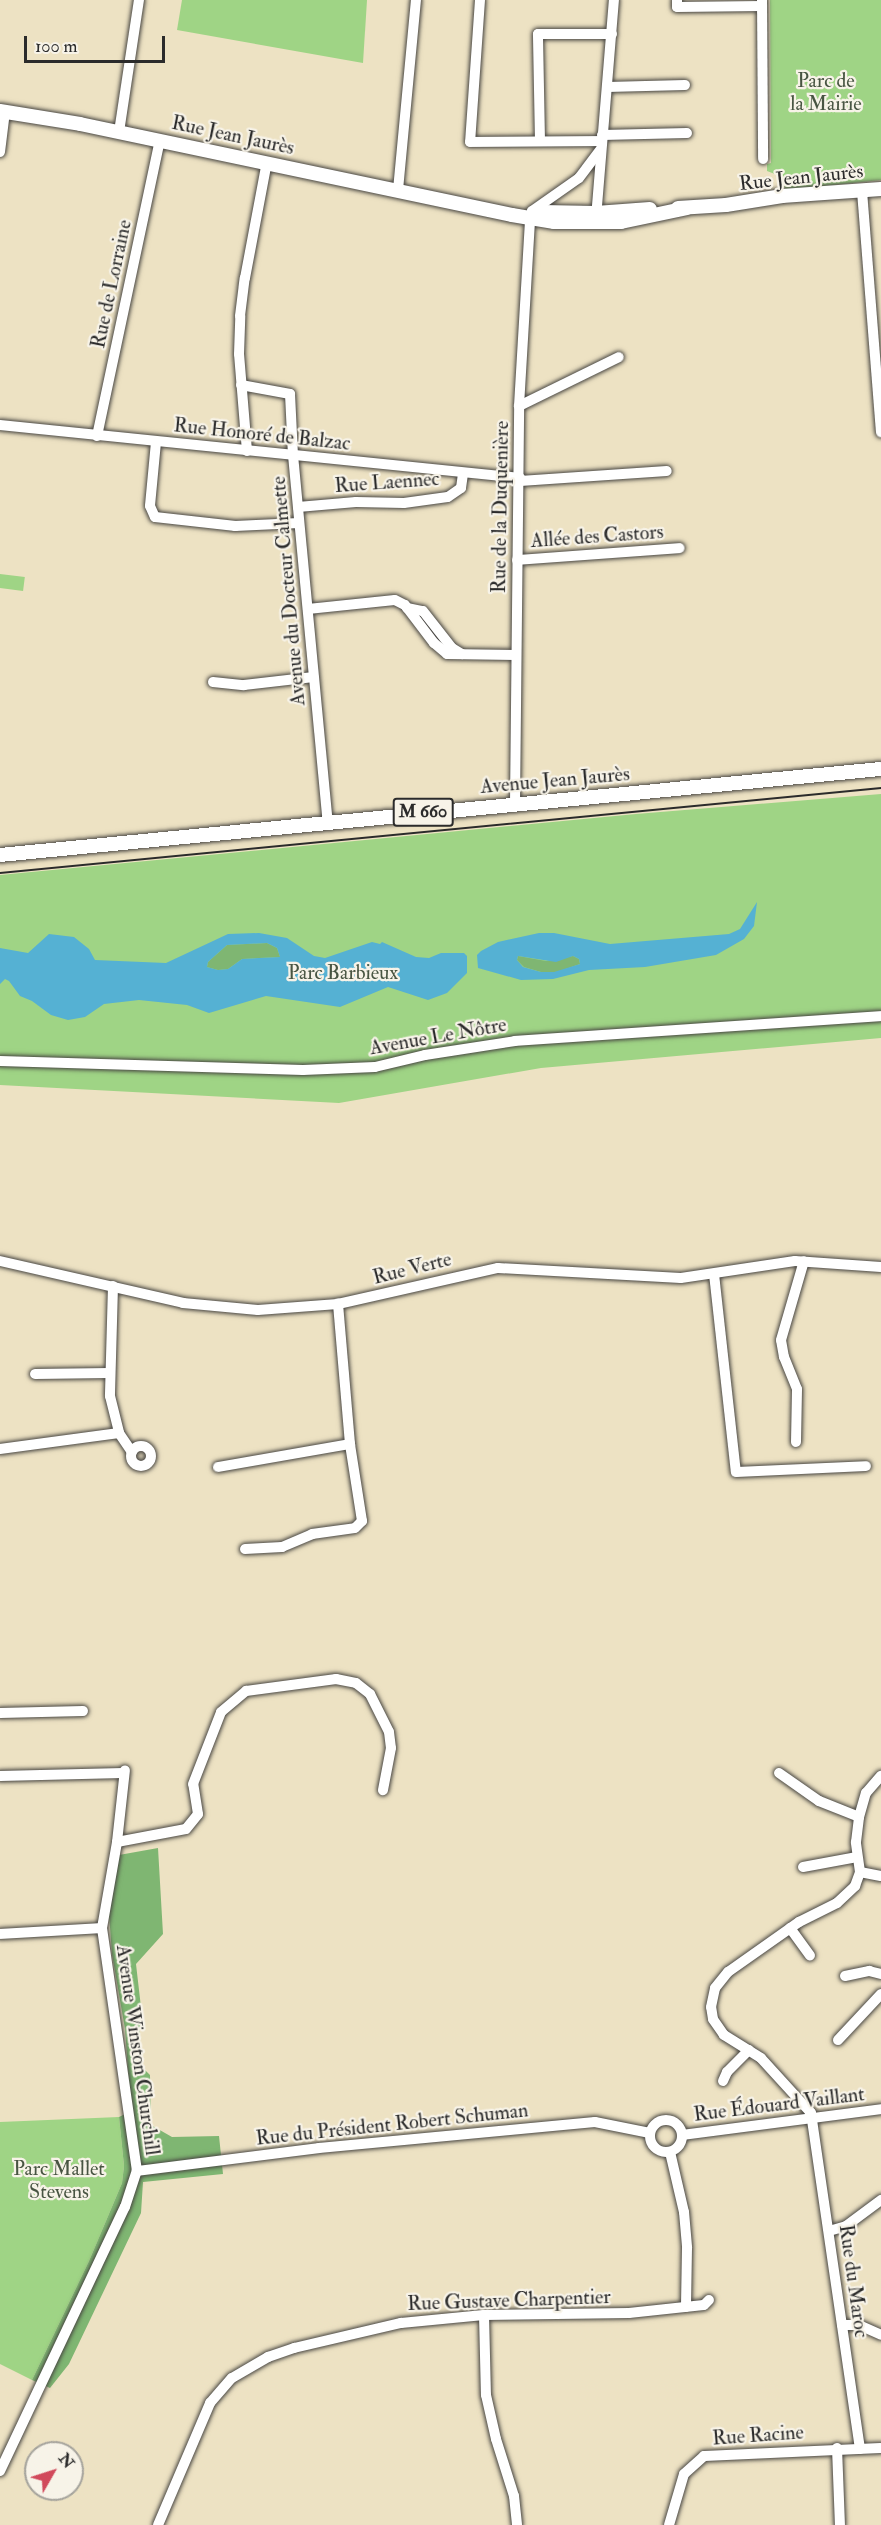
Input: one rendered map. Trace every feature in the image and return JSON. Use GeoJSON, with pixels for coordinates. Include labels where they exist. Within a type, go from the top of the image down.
{"type":"FeatureCollection","features":[{"type":"Feature","properties":{"kind":"main road","name":"Rue Jean Jaurès"},"geometry":{"type":"LineString","coordinates":[[2,111],[160,140],[458,202],[531,214],[596,218],[726,205],[753,207],[862,195],[881,189]]}},
{"type":"Feature","properties":{"kind":"main road","name":"Rue Jean Jaurès"},"geometry":{"type":"LineString","coordinates":[[862,195],[881,198]]}},
{"type":"Feature","properties":{"kind":"main road","name":"Avenue Jean Jaurès"},"geometry":{"type":"LineString","coordinates":[[0,853],[881,769]]}},
{"type":"Feature","properties":{"kind":"street"},"geometry":{"type":"LineString","coordinates":[[119,132],[139,0]]}},
{"type":"Feature","properties":{"kind":"street"},"geometry":{"type":"LineString","coordinates":[[398,190],[416,0]]}},
{"type":"Feature","properties":{"kind":"street"},"geometry":{"type":"LineString","coordinates":[[480,0],[470,141],[602,142],[687,133]]}},
{"type":"Feature","properties":{"kind":"street"},"geometry":{"type":"LineString","coordinates":[[596,218],[614,0]]}},
{"type":"Feature","properties":{"kind":"street"},"geometry":{"type":"LineString","coordinates":[[677,3],[762,3],[763,159]]}},
{"type":"Feature","properties":{"kind":"street"},"geometry":{"type":"LineString","coordinates":[[540,141],[538,34],[612,34]]}},
{"type":"Feature","properties":{"kind":"street"},"geometry":{"type":"LineString","coordinates":[[607,87],[685,85]]}},
{"type":"Feature","properties":{"kind":"street"},"geometry":{"type":"LineString","coordinates":[[0,152],[2,111]]}},
{"type":"Feature","properties":{"kind":"street","name":"Rue de Lorraine"},"geometry":{"type":"LineString","coordinates":[[97,436],[160,140]]}},
{"type":"Feature","properties":{"kind":"street"},"geometry":{"type":"LineString","coordinates":[[531,214],[579,178],[602,142]]}},
{"type":"Feature","properties":{"kind":"street"},"geometry":{"type":"LineString","coordinates":[[247,451],[239,340],[242,292],[267,162]]}},
{"type":"Feature","properties":{"kind":"street"},"geometry":{"type":"LineString","coordinates":[[862,195],[881,432]]}},
{"type":"Feature","properties":{"kind":"street","name":"Rue de la Duquenière"},"geometry":{"type":"LineString","coordinates":[[515,803],[519,406],[531,214]]}},
{"type":"Feature","properties":{"kind":"street"},"geometry":{"type":"LineString","coordinates":[[519,406],[619,357]]}},
{"type":"Feature","properties":{"kind":"street","name":"Avenue du Docteur Calmette"},"geometry":{"type":"LineString","coordinates":[[241,385],[290,394],[299,523],[328,822]]}},
{"type":"Feature","properties":{"kind":"street","name":"Rue Honoré de Balzac"},"geometry":{"type":"LineString","coordinates":[[0,425],[520,479],[668,471]]}},
{"type":"Feature","properties":{"kind":"street"},"geometry":{"type":"LineString","coordinates":[[156,441],[150,506],[155,517],[235,526],[299,523]]}},
{"type":"Feature","properties":{"kind":"street","name":"Rue Laennec"},"geometry":{"type":"LineString","coordinates":[[298,507],[356,502],[404,502],[448,497],[461,488],[463,473]]}},
{"type":"Feature","properties":{"kind":"street","name":"Allée des Castors"},"geometry":{"type":"LineString","coordinates":[[517,560],[680,548]]}},
{"type":"Feature","properties":{"kind":"street"},"geometry":{"type":"LineString","coordinates":[[308,609],[395,600],[407,608],[443,652],[516,655]]}},
{"type":"Feature","properties":{"kind":"street"},"geometry":{"type":"LineString","coordinates":[[213,682],[244,685],[314,677]]}},
{"type":"Feature","properties":{"kind":"street","name":"Avenue Le Nôtre"},"geometry":{"type":"LineString","coordinates":[[0,1061],[303,1071],[375,1067],[425,1055],[515,1041],[763,1023],[832,1022],[881,1016]]}},
{"type":"Feature","properties":{"kind":"street","name":"Rue Verte"},"geometry":{"type":"LineString","coordinates":[[0,1261],[175,1302],[226,1309],[269,1310],[338,1304],[498,1268],[671,1278],[804,1261],[881,1267]]}},
{"type":"Feature","properties":{"kind":"street"},"geometry":{"type":"LineString","coordinates":[[796,1442],[797,1389],[784,1357],[781,1332],[804,1261]]}},
{"type":"Feature","properties":{"kind":"street"},"geometry":{"type":"LineString","coordinates":[[714,1274],[735,1472],[866,1466]]}},
{"type":"Feature","properties":{"kind":"street"},"geometry":{"type":"LineString","coordinates":[[112,1286],[109,1373],[111,1405],[119,1432],[132,1452]]}},
{"type":"Feature","properties":{"kind":"street"},"geometry":{"type":"LineString","coordinates":[[245,1549],[282,1547],[312,1534],[355,1528],[362,1521],[350,1444],[338,1304]]}},
{"type":"Feature","properties":{"kind":"street"},"geometry":{"type":"LineString","coordinates":[[35,1374],[109,1373]]}},
{"type":"Feature","properties":{"kind":"street"},"geometry":{"type":"LineString","coordinates":[[0,1449],[119,1432]]}},
{"type":"Feature","properties":{"kind":"street"},"geometry":{"type":"LineString","coordinates":[[218,1467],[350,1444]]}},
{"type":"Feature","properties":{"kind":"street"},"geometry":{"type":"LineString","coordinates":[[117,1842],[186,1829],[198,1814],[193,1784],[221,1712],[246,1691],[336,1679],[356,1683],[370,1694],[389,1732],[391,1748],[383,1790]]}},
{"type":"Feature","properties":{"kind":"street"},"geometry":{"type":"LineString","coordinates":[[0,1713],[83,1711]]}},
{"type":"Feature","properties":{"kind":"street","name":"Avenue Winston Churchill"},"geometry":{"type":"LineString","coordinates":[[0,1776],[124,1772],[117,1842],[102,1928],[137,2171],[125,2207],[0,2471]]}},
{"type":"Feature","properties":{"kind":"street"},"geometry":{"type":"LineString","coordinates":[[779,1773],[819,1801],[859,1817]]}},
{"type":"Feature","properties":{"kind":"street"},"geometry":{"type":"LineString","coordinates":[[812,2119],[807,2106],[765,2062],[728,2038],[716,2024],[712,2013],[713,1994],[718,1982],[728,1972],[790,1928],[841,1901],[858,1883],[860,1872],[856,1837],[859,1817],[866,1793],[881,1776]]}},
{"type":"Feature","properties":{"kind":"street"},"geometry":{"type":"LineString","coordinates":[[803,1867],[857,1857]]}},
{"type":"Feature","properties":{"kind":"street"},"geometry":{"type":"LineString","coordinates":[[860,1872],[881,1876]]}},
{"type":"Feature","properties":{"kind":"street"},"geometry":{"type":"LineString","coordinates":[[0,1934],[102,1928]]}},
{"type":"Feature","properties":{"kind":"street"},"geometry":{"type":"LineString","coordinates":[[790,1928],[810,1956]]}},
{"type":"Feature","properties":{"kind":"street"},"geometry":{"type":"LineString","coordinates":[[845,1976],[869,1971],[881,1974]]}},
{"type":"Feature","properties":{"kind":"street"},"geometry":{"type":"LineString","coordinates":[[838,2040],[881,1994]]}},
{"type":"Feature","properties":{"kind":"street"},"geometry":{"type":"LineString","coordinates":[[723,2081],[726,2072],[748,2050]]}},
{"type":"Feature","properties":{"kind":"street","name":"Rue Édouard Vaillant"},"geometry":{"type":"LineString","coordinates":[[682,2135],[881,2109]]}},
{"type":"Feature","properties":{"kind":"street","name":"Rue du Maroc"},"geometry":{"type":"LineString","coordinates":[[812,2119],[860,2449]]}},
{"type":"Feature","properties":{"kind":"street"},"geometry":{"type":"LineString","coordinates":[[667,2120],[678,2126],[682,2135],[679,2146],[670,2152],[655,2148],[650,2133],[655,2124],[667,2120]]}},
{"type":"Feature","properties":{"kind":"street","name":"Rue du Président Robert Schuman"},"geometry":{"type":"LineString","coordinates":[[137,2171],[319,2148],[595,2122],[650,2133]]}},
{"type":"Feature","properties":{"kind":"street"},"geometry":{"type":"LineString","coordinates":[[670,2152],[684,2212],[687,2248],[686,2307]]}},
{"type":"Feature","properties":{"kind":"street"},"geometry":{"type":"LineString","coordinates":[[829,2231],[846,2226],[881,2200]]}},
{"type":"Feature","properties":{"kind":"street","name":"Rue Gustave Charpentier"},"geometry":{"type":"LineString","coordinates":[[158,2525],[206,2409],[221,2388],[240,2373],[284,2351],[378,2326],[484,2316],[582,2316],[704,2305],[710,2300]]}},
{"type":"Feature","properties":{"kind":"street"},"geometry":{"type":"LineString","coordinates":[[484,2316],[484,2373],[489,2411],[514,2496],[517,2525]]}},
{"type":"Feature","properties":{"kind":"street"},"geometry":{"type":"LineString","coordinates":[[842,2325],[859,2325],[881,2335]]}},
{"type":"Feature","properties":{"kind":"street"},"geometry":{"type":"LineString","coordinates":[[837,2448],[840,2525]]}},
{"type":"Feature","properties":{"kind":"street","name":"Rue Racine"},"geometry":{"type":"LineString","coordinates":[[669,2525],[684,2474],[704,2456],[837,2448],[881,2448]]}},
{"type":"Feature","properties":{"kind":"green space"},"geometry":{"type":"Polygon","coordinates":[[[182,0],[367,0],[363,63],[177,30],[182,0]]]}},
{"type":"Feature","properties":{"kind":"green space","name":"Parc de la Mairie"},"geometry":{"type":"Polygon","coordinates":[[[770,0],[881,0],[881,180],[786,190],[780,176],[767,171],[767,164],[771,163],[770,0]]]}},
{"type":"Feature","properties":{"kind":"green space"},"geometry":{"type":"Polygon","coordinates":[[[0,574],[25,577],[23,591],[0,588],[0,574]]]}},
{"type":"Feature","properties":{"kind":"green space","name":"Parc Barbieux"},"geometry":{"type":"Polygon","coordinates":[[[881,794],[881,1038],[541,1068],[339,1103],[0,1085],[0,875],[636,814],[881,794]]]}},
{"type":"Feature","properties":{"kind":"green space"},"geometry":{"type":"Polygon","coordinates":[[[267,943],[277,948],[280,957],[242,959],[228,969],[218,970],[207,967],[208,962],[227,945],[267,943]]]}},
{"type":"Feature","properties":{"kind":"green space"},"geometry":{"type":"Polygon","coordinates":[[[518,956],[546,961],[573,956],[579,959],[580,964],[554,973],[541,972],[524,967],[517,960],[518,956]]]}},
{"type":"Feature","properties":{"kind":"green space"},"geometry":{"type":"Polygon","coordinates":[[[158,1848],[163,1934],[136,1964],[142,2016],[135,2060],[150,2075],[151,2125],[172,2137],[219,2136],[223,2174],[143,2182],[141,2213],[69,2364],[50,2388],[32,2380],[89,2261],[122,2183],[124,2166],[119,2117],[131,2111],[125,2029],[112,1954],[109,1914],[119,1855],[158,1848]]]}},
{"type":"Feature","properties":{"kind":"green space","name":"Parc Mallet Stevens"},"geometry":{"type":"Polygon","coordinates":[[[119,2117],[124,2166],[122,2183],[89,2261],[32,2380],[0,2364],[0,2122],[119,2117]]]}},
{"type":"Feature","properties":{"kind":"water"},"geometry":{"type":"Polygon","coordinates":[[[757,902],[754,926],[744,939],[716,955],[645,967],[589,970],[553,979],[521,980],[478,968],[477,955],[481,951],[498,942],[539,933],[554,933],[610,944],[729,934],[740,929],[757,902]],[[518,956],[517,960],[523,967],[541,972],[554,972],[580,964],[579,959],[573,956],[556,962],[518,956]]]}},
{"type":"Feature","properties":{"kind":"water"},"geometry":{"type":"Polygon","coordinates":[[[259,933],[287,938],[314,956],[325,958],[372,942],[380,944],[382,942],[416,957],[429,958],[441,953],[464,953],[467,956],[467,973],[447,993],[428,1000],[388,987],[340,1007],[266,996],[209,1013],[187,1005],[139,1000],[104,1004],[85,1017],[68,1020],[51,1015],[32,1001],[20,996],[9,981],[5,979],[0,984],[0,948],[28,953],[49,934],[74,937],[89,949],[95,960],[166,963],[228,934],[259,933]],[[267,943],[227,945],[208,962],[207,967],[218,970],[228,969],[242,959],[280,957],[277,948],[267,943]]]}},
{"type":"Feature","properties":{"kind":"tram line"},"geometry":{"type":"LineString","coordinates":[[0,873],[881,788]]}}]}
